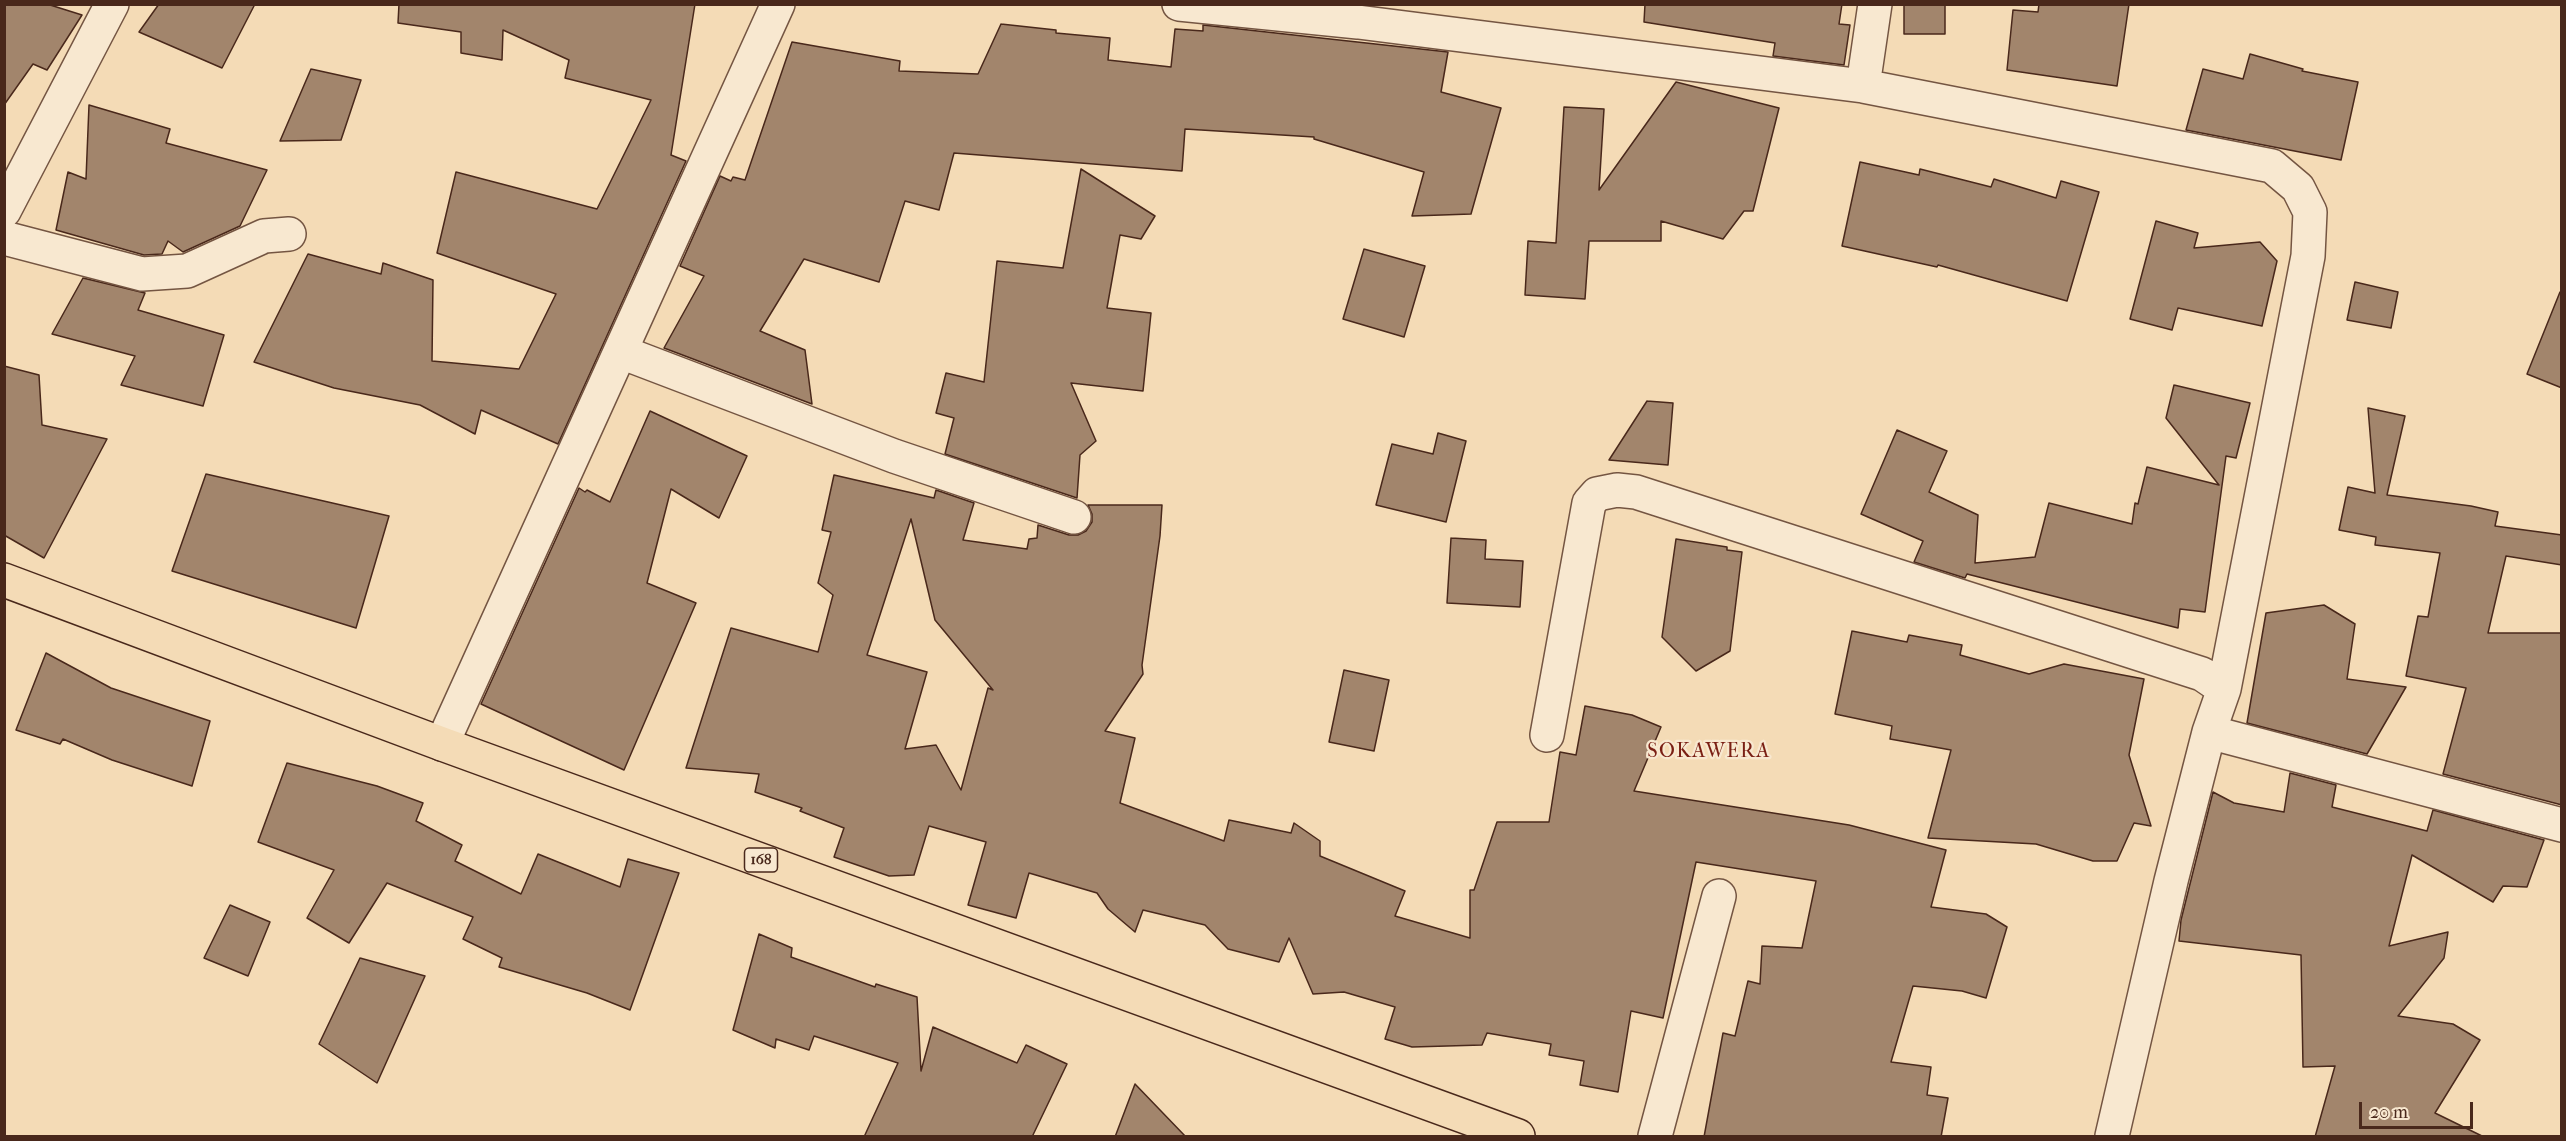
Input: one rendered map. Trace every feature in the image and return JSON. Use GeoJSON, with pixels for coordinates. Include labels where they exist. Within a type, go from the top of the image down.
{"type":"FeatureCollection","features":[{"type":"Feature","properties":{"kind":"main road","name":"168"},"geometry":{"type":"LineString","coordinates":[[4,580],[442,744],[1518,1137]]}},
{"type":"Feature","properties":{"kind":"street"},"geometry":{"type":"LineString","coordinates":[[4,211],[112,4]]}},
{"type":"Feature","properties":{"kind":"street"},"geometry":{"type":"LineString","coordinates":[[442,744],[778,4]]}},
{"type":"Feature","properties":{"kind":"street"},"geometry":{"type":"LineString","coordinates":[[1179,4],[1358,22],[1863,86],[2272,165],[2298,188],[2310,212],[2308,255],[2224,689],[2209,732],[2171,881],[2112,1137]]}},
{"type":"Feature","properties":{"kind":"street"},"geometry":{"type":"LineString","coordinates":[[1863,86],[1875,4]]}},
{"type":"Feature","properties":{"kind":"street"},"geometry":{"type":"LineString","coordinates":[[4,238],[142,274],[187,271],[264,237],[289,234]]}},
{"type":"Feature","properties":{"kind":"street"},"geometry":{"type":"LineString","coordinates":[[621,352],[894,456],[1074,517]]}},
{"type":"Feature","properties":{"kind":"street"},"geometry":{"type":"LineString","coordinates":[[1547,735],[1589,503],[1597,494],[1617,490],[1636,492],[2202,674],[2224,689]]}},
{"type":"Feature","properties":{"kind":"street"},"geometry":{"type":"LineString","coordinates":[[2209,732],[2562,825]]}},
{"type":"Feature","properties":{"kind":"street"},"geometry":{"type":"LineString","coordinates":[[1655,1137],[1719,896]]}},
{"type":"Feature","properties":{"kind":"building"},"geometry":{"type":"Polygon","coordinates":[[[4,4],[47,4],[82,15],[47,70],[33,64],[4,105],[4,4]]]}},
{"type":"Feature","properties":{"kind":"building"},"geometry":{"type":"Polygon","coordinates":[[[159,4],[255,4],[222,68],[139,32],[159,4]]]}},
{"type":"Feature","properties":{"kind":"building"},"geometry":{"type":"Polygon","coordinates":[[[399,4],[695,4],[671,155],[686,161],[558,444],[481,410],[475,434],[420,405],[334,388],[254,362],[308,254],[381,274],[383,263],[433,280],[432,361],[519,369],[556,294],[437,253],[456,172],[597,209],[651,100],[565,78],[569,60],[503,30],[502,60],[461,53],[461,32],[398,23],[399,4]]]}},
{"type":"Feature","properties":{"kind":"building"},"geometry":{"type":"Polygon","coordinates":[[[1645,4],[1842,4],[1839,24],[1850,25],[1844,65],[1773,56],[1775,43],[1644,22],[1645,4]]]}},
{"type":"Feature","properties":{"kind":"building"},"geometry":{"type":"Polygon","coordinates":[[[1904,4],[1945,4],[1945,34],[1904,34],[1904,4]]]}},
{"type":"Feature","properties":{"kind":"building"},"geometry":{"type":"Polygon","coordinates":[[[2039,4],[2129,4],[2117,86],[2007,70],[2013,10],[2038,12],[2039,4]]]}},
{"type":"Feature","properties":{"kind":"building"},"geometry":{"type":"Polygon","coordinates":[[[1001,24],[1056,30],[1056,33],[1110,38],[1108,60],[1171,67],[1175,29],[1203,31],[1203,25],[1448,52],[1441,92],[1501,108],[1471,214],[1412,216],[1424,172],[1314,139],[1314,137],[1185,129],[1182,171],[954,153],[939,210],[905,201],[879,282],[804,259],[760,331],[805,350],[812,404],[664,348],[704,276],[680,266],[720,176],[731,181],[733,177],[745,180],[792,42],[900,61],[899,71],[978,74],[1001,24]]]}},
{"type":"Feature","properties":{"kind":"building"},"geometry":{"type":"Polygon","coordinates":[[[2250,54],[2303,69],[2302,71],[2358,82],[2341,160],[2186,130],[2203,69],[2243,79],[2250,54]]]}},
{"type":"Feature","properties":{"kind":"building"},"geometry":{"type":"Polygon","coordinates":[[[311,69],[361,80],[341,140],[280,141],[311,69]]]}},
{"type":"Feature","properties":{"kind":"building"},"geometry":{"type":"Polygon","coordinates":[[[1676,82],[1779,108],[1753,211],[1744,211],[1723,239],[1661,221],[1661,241],[1589,241],[1585,299],[1525,295],[1528,241],[1556,243],[1564,107],[1604,109],[1599,190],[1676,82]]]}},
{"type":"Feature","properties":{"kind":"building"},"geometry":{"type":"Polygon","coordinates":[[[89,105],[170,129],[166,143],[267,170],[240,226],[183,252],[168,241],[162,254],[144,255],[56,230],[68,172],[86,179],[89,105]]]}},
{"type":"Feature","properties":{"kind":"building"},"geometry":{"type":"Polygon","coordinates":[[[1860,162],[1919,175],[1920,169],[1991,187],[1994,179],[2056,198],[2061,181],[2099,192],[2067,301],[1938,265],[1937,267],[1842,246],[1860,162]]]}},
{"type":"Feature","properties":{"kind":"building"},"geometry":{"type":"Polygon","coordinates":[[[1081,169],[1155,216],[1141,239],[1120,235],[1107,308],[1151,313],[1143,391],[1071,383],[1096,441],[1080,455],[1077,498],[945,454],[954,418],[936,413],[946,373],[984,382],[997,261],[1063,268],[1081,169]]]}},
{"type":"Feature","properties":{"kind":"building"},"geometry":{"type":"Polygon","coordinates":[[[2156,221],[2198,233],[2194,248],[2260,242],[2277,261],[2262,326],[2178,308],[2172,330],[2130,319],[2156,221]]]}},
{"type":"Feature","properties":{"kind":"building"},"geometry":{"type":"Polygon","coordinates":[[[1364,249],[1425,266],[1404,337],[1343,319],[1364,249]]]}},
{"type":"Feature","properties":{"kind":"building"},"geometry":{"type":"Polygon","coordinates":[[[83,278],[145,293],[138,310],[224,335],[203,406],[121,385],[135,356],[52,334],[83,278]]]}},
{"type":"Feature","properties":{"kind":"building"},"geometry":{"type":"Polygon","coordinates":[[[2355,282],[2398,292],[2391,328],[2347,320],[2355,282]]]}},
{"type":"Feature","properties":{"kind":"building"},"geometry":{"type":"Polygon","coordinates":[[[2560,292],[2562,293],[2562,388],[2527,374],[2560,292]]]}},
{"type":"Feature","properties":{"kind":"building"},"geometry":{"type":"Polygon","coordinates":[[[4,366],[39,375],[42,425],[107,439],[44,558],[4,535],[4,366]]]}},
{"type":"Feature","properties":{"kind":"building"},"geometry":{"type":"Polygon","coordinates":[[[2174,385],[2250,403],[2236,458],[2226,456],[2205,612],[2180,609],[2178,628],[1967,574],[1965,578],[1914,562],[1923,541],[1861,514],[1897,430],[1947,451],[1929,492],[1978,515],[1975,563],[2035,557],[2049,503],[2132,524],[2135,503],[2138,504],[2147,467],[2219,485],[2166,418],[2174,385]]]}},
{"type":"Feature","properties":{"kind":"building"},"geometry":{"type":"Polygon","coordinates":[[[1647,401],[1673,403],[1668,465],[1609,460],[1647,401]]]}},
{"type":"Feature","properties":{"kind":"building"},"geometry":{"type":"Polygon","coordinates":[[[2368,408],[2405,416],[2387,495],[2471,506],[2498,512],[2495,526],[2562,535],[2562,565],[2506,556],[2488,633],[2562,633],[2562,805],[2443,774],[2466,688],[2406,676],[2418,616],[2428,617],[2440,553],[2375,545],[2376,537],[2339,530],[2348,487],[2375,493],[2368,408]]]}},
{"type":"Feature","properties":{"kind":"building"},"geometry":{"type":"Polygon","coordinates":[[[650,411],[747,456],[719,518],[671,489],[647,583],[696,603],[624,770],[481,704],[579,488],[610,502],[650,411]]]}},
{"type":"Feature","properties":{"kind":"building"},"geometry":{"type":"Polygon","coordinates":[[[1438,433],[1466,441],[1446,522],[1376,505],[1392,444],[1433,454],[1438,433]]]}},
{"type":"Feature","properties":{"kind":"building"},"geometry":{"type":"Polygon","coordinates":[[[206,474],[389,516],[356,628],[172,571],[206,474]]]}},
{"type":"Feature","properties":{"kind":"building"},"geometry":{"type":"Polygon","coordinates":[[[834,475],[934,498],[936,490],[974,503],[963,540],[1027,549],[1029,539],[1037,538],[1038,525],[1069,535],[1078,535],[1086,531],[1092,522],[1092,514],[1088,505],[1162,505],[1160,536],[1142,665],[1143,674],[1105,731],[1135,738],[1120,803],[1224,841],[1229,820],[1291,833],[1294,823],[1320,841],[1320,856],[1405,891],[1395,916],[1470,938],[1470,890],[1474,890],[1497,822],[1549,822],[1560,752],[1576,755],[1585,706],[1632,715],[1661,727],[1634,791],[1849,825],[1946,850],[1931,907],[1986,914],[2007,927],[1986,998],[1962,991],[1913,986],[1891,1062],[1931,1067],[1927,1095],[1948,1098],[1941,1137],[1704,1137],[1723,1033],[1735,1036],[1748,981],[1760,984],[1762,946],[1802,948],[1816,881],[1696,862],[1663,1018],[1631,1011],[1618,1092],[1580,1085],[1584,1061],[1549,1055],[1551,1044],[1487,1033],[1482,1045],[1412,1047],[1385,1039],[1395,1007],[1344,992],[1313,994],[1289,938],[1279,962],[1228,949],[1205,925],[1143,910],[1135,932],[1108,909],[1097,893],[1029,873],[1016,918],[968,905],[986,842],[929,826],[914,875],[889,876],[834,857],[844,828],[800,811],[802,808],[755,792],[759,774],[686,768],[731,628],[818,652],[833,595],[818,583],[831,532],[822,530],[834,475]],[[911,519],[867,655],[927,672],[905,749],[936,745],[961,790],[988,688],[993,690],[935,620],[911,519]]]}},
{"type":"Feature","properties":{"kind":"building"},"geometry":{"type":"Polygon","coordinates":[[[1451,538],[1486,540],[1485,559],[1523,561],[1520,607],[1447,603],[1451,538]]]}},
{"type":"Feature","properties":{"kind":"building"},"geometry":{"type":"Polygon","coordinates":[[[1676,539],[1727,547],[1727,550],[1742,552],[1730,651],[1696,671],[1662,637],[1676,539]]]}},
{"type":"Feature","properties":{"kind":"building"},"geometry":{"type":"Polygon","coordinates":[[[2324,605],[2355,624],[2347,679],[2406,687],[2367,754],[2247,723],[2266,613],[2324,605]]]}},
{"type":"Feature","properties":{"kind":"building"},"geometry":{"type":"Polygon","coordinates":[[[1852,631],[1907,642],[1909,635],[1962,645],[1960,655],[2029,674],[2064,664],[2144,679],[2129,755],[2151,826],[2134,823],[2117,861],[2093,861],[2036,844],[1928,838],[1951,750],[1890,739],[1892,726],[1835,714],[1852,631]]]}},
{"type":"Feature","properties":{"kind":"building"},"geometry":{"type":"Polygon","coordinates":[[[46,653],[111,688],[210,721],[192,786],[112,760],[63,739],[60,744],[16,730],[46,653]]]}},
{"type":"Feature","properties":{"kind":"building"},"geometry":{"type":"Polygon","coordinates":[[[1344,670],[1389,680],[1374,751],[1329,742],[1344,670]]]}},
{"type":"Feature","properties":{"kind":"building"},"geometry":{"type":"Polygon","coordinates":[[[287,763],[377,786],[423,803],[416,821],[462,845],[455,861],[521,894],[538,854],[620,887],[628,859],[679,873],[630,1010],[587,993],[499,967],[502,958],[463,939],[473,917],[387,883],[349,943],[307,918],[334,870],[258,842],[287,763]]]}},
{"type":"Feature","properties":{"kind":"building"},"geometry":{"type":"Polygon","coordinates":[[[2290,773],[2336,785],[2332,807],[2427,831],[2433,810],[2544,840],[2527,887],[2503,886],[2493,902],[2412,855],[2389,946],[2448,932],[2444,958],[2398,1016],[2453,1024],[2480,1040],[2435,1113],[2484,1137],[2315,1137],[2335,1066],[2303,1067],[2301,955],[2179,941],[2181,920],[2213,792],[2234,803],[2284,812],[2290,773]]]}},
{"type":"Feature","properties":{"kind":"building"},"geometry":{"type":"Polygon","coordinates":[[[230,905],[270,922],[248,976],[204,958],[230,905]]]}},
{"type":"Feature","properties":{"kind":"building"},"geometry":{"type":"Polygon","coordinates":[[[759,934],[792,948],[791,957],[875,987],[876,984],[917,997],[921,1071],[933,1027],[1017,1063],[1026,1045],[1067,1064],[1032,1137],[864,1137],[898,1063],[814,1036],[809,1050],[776,1039],[775,1048],[733,1030],[759,934]]]}},
{"type":"Feature","properties":{"kind":"building"},"geometry":{"type":"Polygon","coordinates":[[[360,958],[425,976],[377,1083],[319,1044],[360,958]]]}},
{"type":"Feature","properties":{"kind":"building"},"geometry":{"type":"Polygon","coordinates":[[[1135,1084],[1186,1137],[1115,1137],[1135,1084]]]}},
{"type":"Feature","properties":{"kind":"district","name":"SOKAWERA"},"geometry":{"type":"Point","coordinates":[1709,752]}}]}
